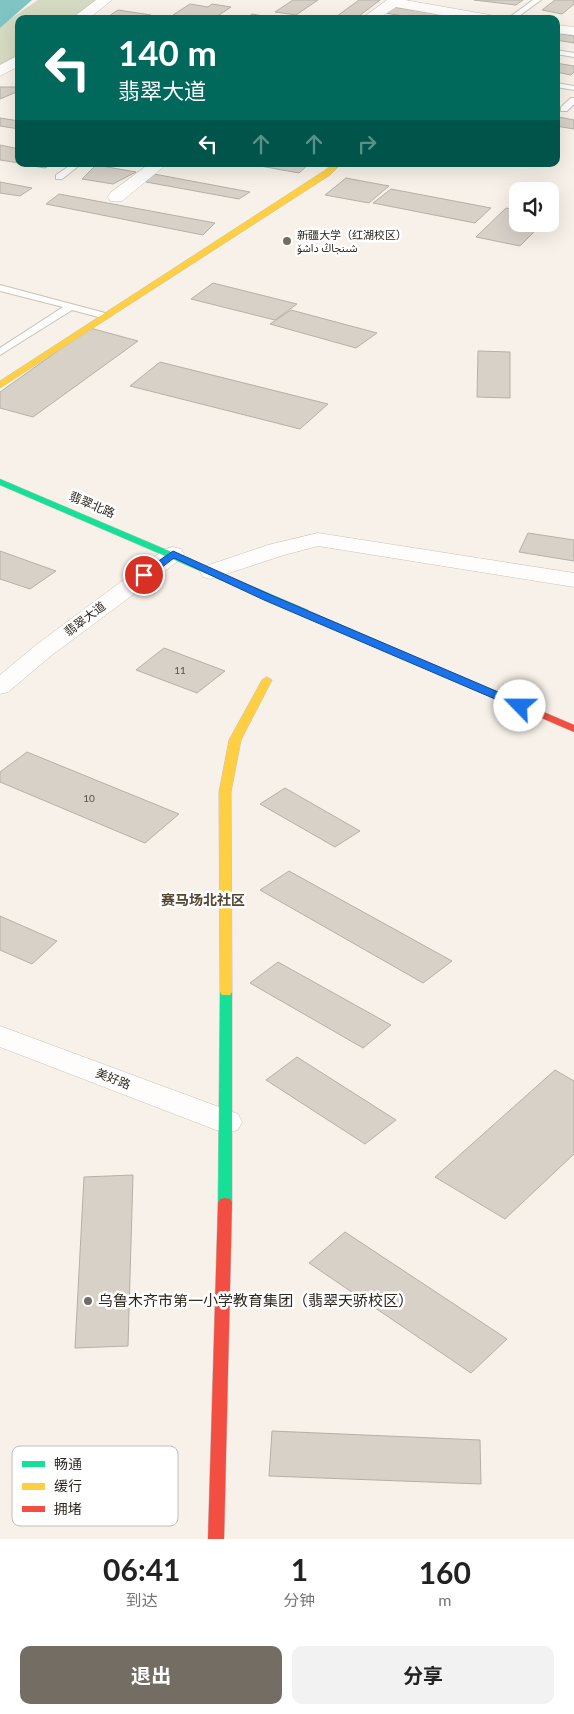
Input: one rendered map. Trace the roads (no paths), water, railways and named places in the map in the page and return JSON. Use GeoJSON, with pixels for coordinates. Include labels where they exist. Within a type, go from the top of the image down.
{"type":"FeatureCollection","features":[{"type":"Feature","properties":{"kind":"street"},"geometry":{"type":"LineString","coordinates":[[84,15],[105,0]]}},
{"type":"Feature","properties":{"kind":"street"},"geometry":{"type":"LineString","coordinates":[[374,15],[394,1],[469,15]]}},
{"type":"Feature","properties":{"kind":"street"},"geometry":{"type":"LineString","coordinates":[[560,29],[574,31]]}},
{"type":"Feature","properties":{"kind":"street"},"geometry":{"type":"LineString","coordinates":[[0,72],[15,62]]}},
{"type":"Feature","properties":{"kind":"street"},"geometry":{"type":"LineString","coordinates":[[116,197],[155,167]]}},
{"type":"Feature","properties":{"kind":"street"},"geometry":{"type":"LineString","coordinates":[[0,385],[333,167]]}},
{"type":"Feature","properties":{"kind":"street","name":"翡翠北路"},"geometry":{"type":"LineString","coordinates":[[0,482],[173,554],[574,729]]}},
{"type":"Feature","properties":{"kind":"street"},"geometry":{"type":"LineString","coordinates":[[211,572],[276,550],[318,539],[574,580]]}},
{"type":"Feature","properties":{"kind":"street","name":"翡翠大道"},"geometry":{"type":"LineString","coordinates":[[0,687],[44,650],[173,554]]}},
{"type":"Feature","properties":{"kind":"street"},"geometry":{"type":"LineString","coordinates":[[216,1539],[227,1122],[225,792],[235,740],[267,680]]}},
{"type":"Feature","properties":{"kind":"street","name":"美好路"},"geometry":{"type":"LineString","coordinates":[[0,1036],[227,1122]]}},
{"type":"Feature","properties":{"kind":"lane"},"geometry":{"type":"LineString","coordinates":[[516,15],[538,0]]}},
{"type":"Feature","properties":{"kind":"lane"},"geometry":{"type":"LineString","coordinates":[[560,53],[574,55]]}},
{"type":"Feature","properties":{"kind":"lane"},"geometry":{"type":"LineString","coordinates":[[560,86],[574,88]]}},
{"type":"Feature","properties":{"kind":"lane"},"geometry":{"type":"LineString","coordinates":[[564,109],[574,100]]}},
{"type":"Feature","properties":{"kind":"lane"},"geometry":{"type":"LineString","coordinates":[[59,177],[73,167]]}},
{"type":"Feature","properties":{"kind":"lane"},"geometry":{"type":"LineString","coordinates":[[0,288],[106,316]]}},
{"type":"Feature","properties":{"kind":"lane"},"geometry":{"type":"LineString","coordinates":[[0,352],[70,307]]}},
{"type":"Feature","properties":{"kind":"water"},"geometry":{"type":"Polygon","coordinates":[[[0,0],[32,0],[0,28],[0,0]]]}},
{"type":"Feature","properties":{"kind":"place","name":"新疆大学（红湖校区） شىنجاڭ داشۆ"},"geometry":{"type":"Point","coordinates":[287,241]}},
{"type":"Feature","properties":{"kind":"place","name":"乌鲁木齐市第一小学教育集团（翡翠天骄校区）"},"geometry":{"type":"Point","coordinates":[88,1301]}},
{"type":"Feature","properties":{"kind":"district","name":"赛马场北社区"},"geometry":{"type":"Point","coordinates":[203,900]}}]}
